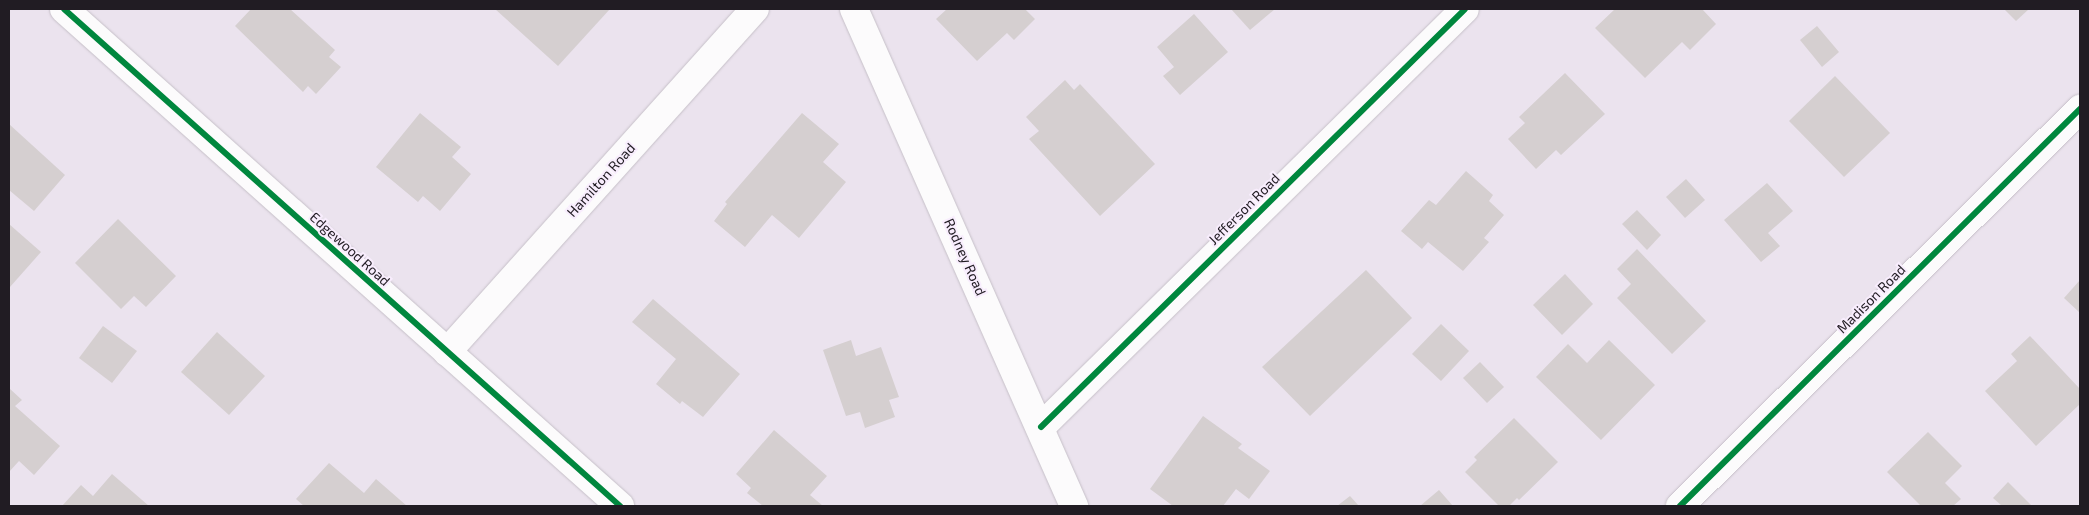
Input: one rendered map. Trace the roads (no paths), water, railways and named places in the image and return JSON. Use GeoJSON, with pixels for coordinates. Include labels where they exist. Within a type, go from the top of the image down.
{"type":"FeatureCollection","features":[{"type":"Feature","properties":{"kind":"street","name":"Edgewood Road"},"geometry":{"type":"LineString","coordinates":[[64,9],[620,506]]}},
{"type":"Feature","properties":{"kind":"street","name":"Hamilton Road"},"geometry":{"type":"LineString","coordinates":[[447,352],[755,9]]}},
{"type":"Feature","properties":{"kind":"street","name":"Rodney Road"},"geometry":{"type":"LineString","coordinates":[[854,9],[1041,427],[1074,506]]}},
{"type":"Feature","properties":{"kind":"street","name":"Jefferson Road"},"geometry":{"type":"LineString","coordinates":[[1041,427],[1465,9]]}},
{"type":"Feature","properties":{"kind":"street","name":"Madison Road"},"geometry":{"type":"LineString","coordinates":[[1680,506],[2080,109]]}}]}
